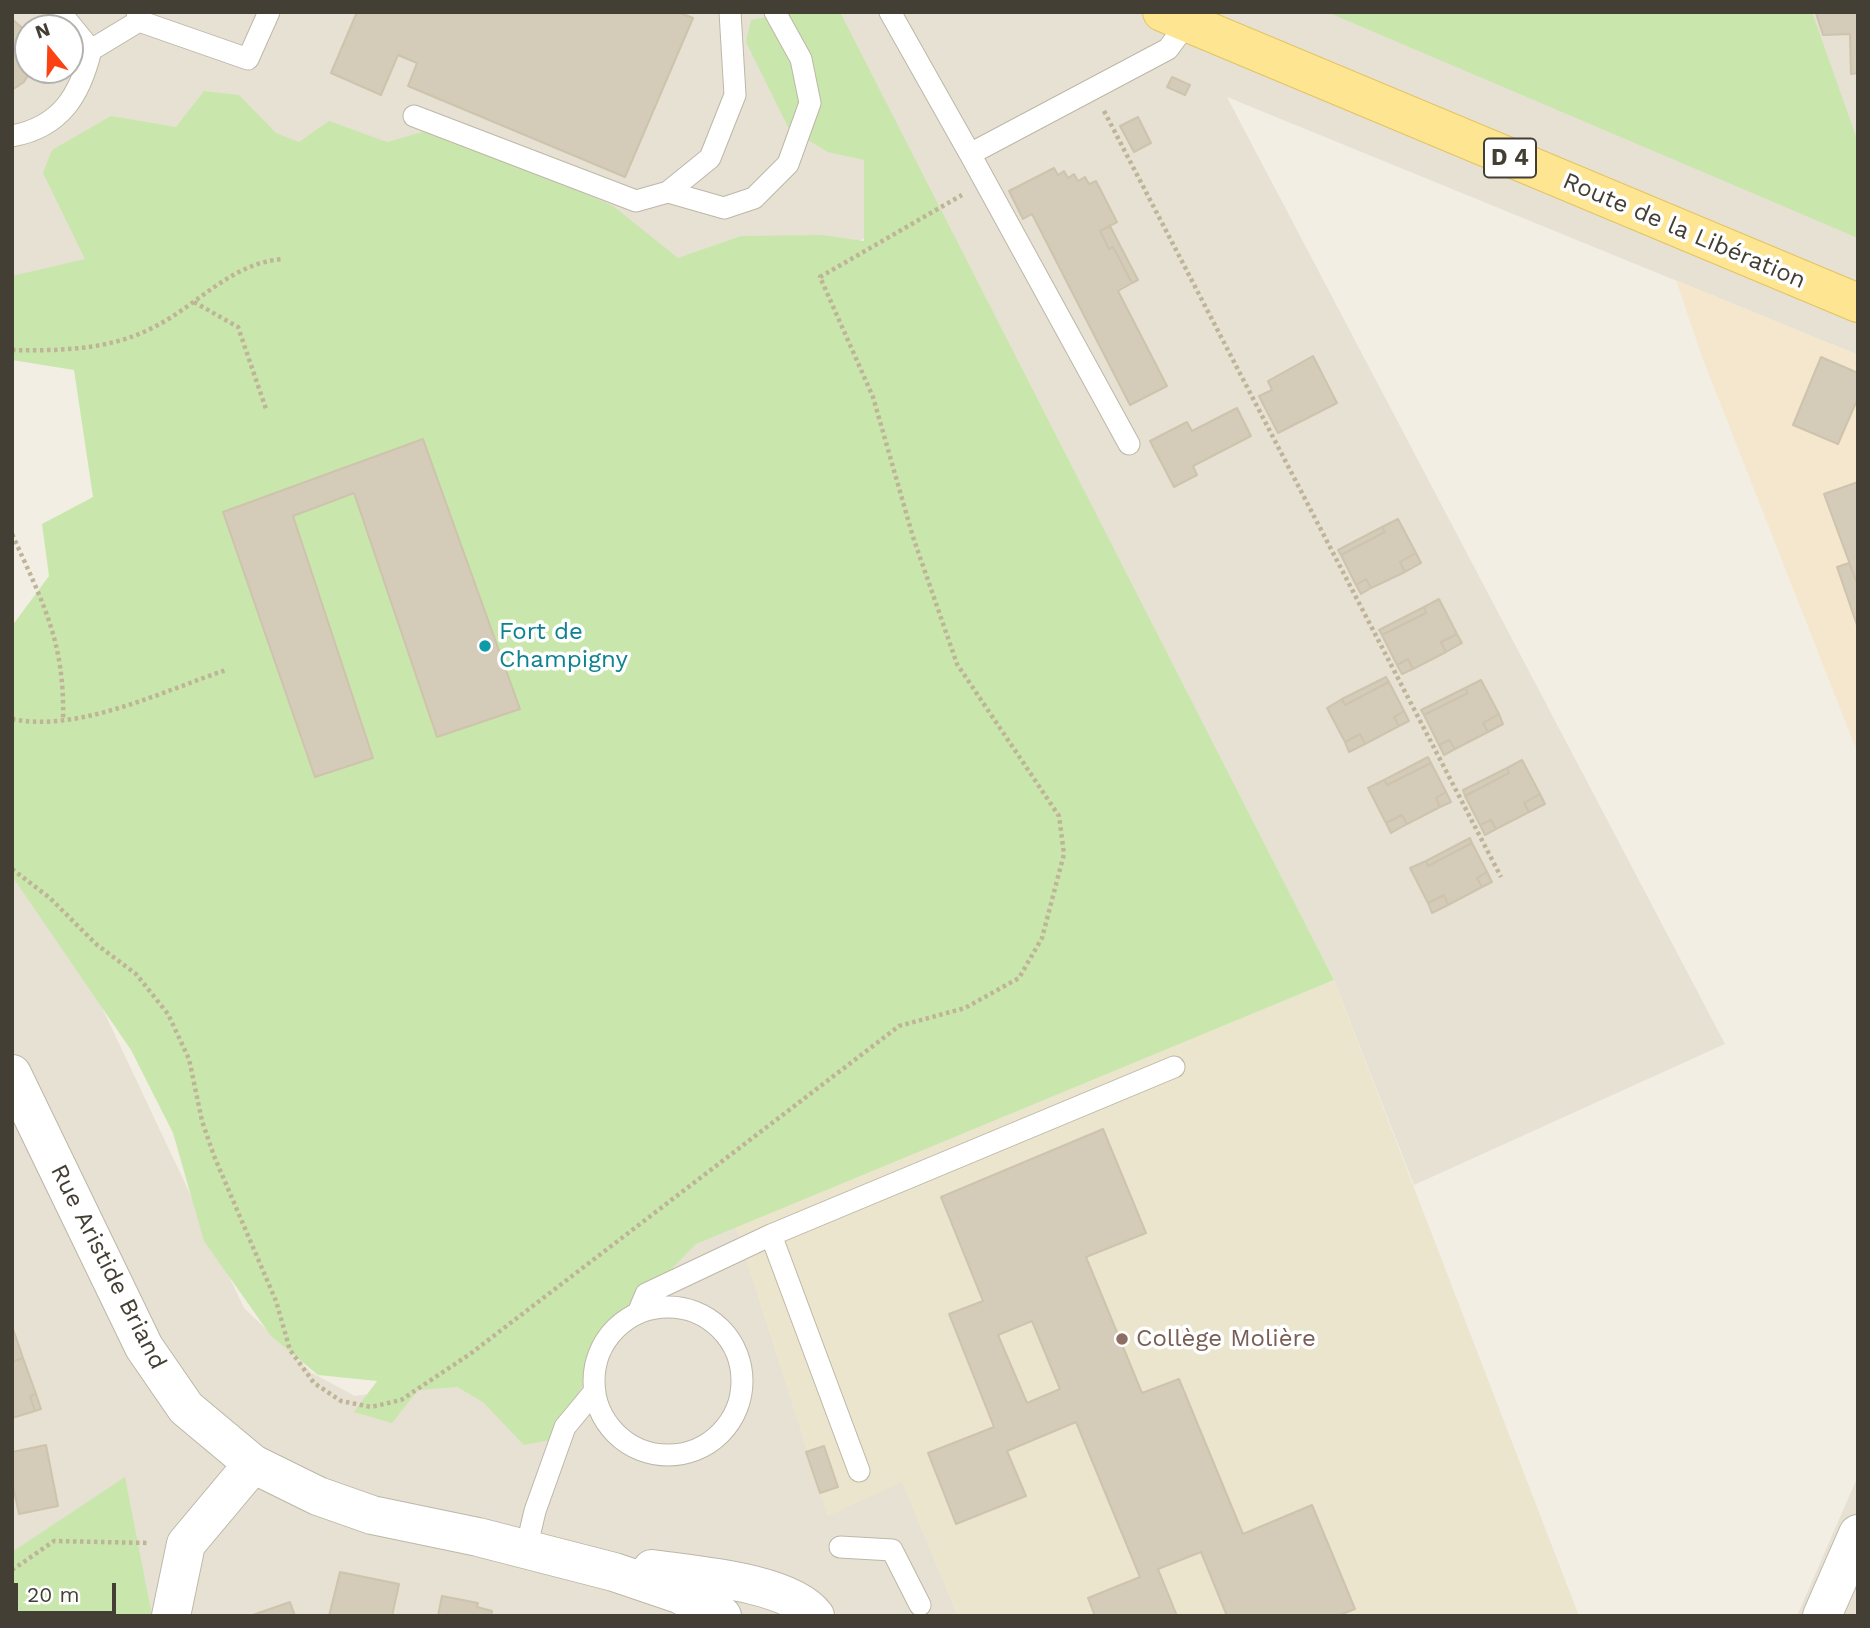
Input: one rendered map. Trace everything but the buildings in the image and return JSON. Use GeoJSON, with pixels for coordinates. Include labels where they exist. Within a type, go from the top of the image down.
{"type":"FeatureCollection","features":[{"type":"Feature","properties":{"kind":"main road","name":"Route de la Libération"},"geometry":{"type":"LineString","coordinates":[[1174,18],[1858,303]]}},
{"type":"Feature","properties":{"kind":"street","name":"Rue Aristide Briand"},"geometry":{"type":"LineString","coordinates":[[12,1074],[144,1347],[186,1408],[253,1464],[317,1496],[372,1515],[614,1572],[679,1594],[722,1616]]}},
{"type":"Feature","properties":{"kind":"street"},"geometry":{"type":"LineString","coordinates":[[171,1616],[186,1544],[253,1464]]}},
{"type":"Feature","properties":{"kind":"street"},"geometry":{"type":"LineString","coordinates":[[1822,1616],[1858,1534]]}},
{"type":"Feature","properties":{"kind":"street","name":"Rue Aristide Briand"},"geometry":{"type":"LineString","coordinates":[[533,1551],[745,1583],[806,1604],[814,1616]]}},
{"type":"Feature","properties":{"kind":"lane"},"geometry":{"type":"LineString","coordinates":[[60,12],[91,50]]}},
{"type":"Feature","properties":{"kind":"lane"},"geometry":{"type":"LineString","coordinates":[[12,136],[27,133],[65,110],[83,83],[91,50],[138,16],[248,60],[269,12]]}},
{"type":"Feature","properties":{"kind":"lane"},"geometry":{"type":"LineString","coordinates":[[414,116],[636,201],[668,192],[710,158],[734,95],[730,12]]}},
{"type":"Feature","properties":{"kind":"lane"},"geometry":{"type":"LineString","coordinates":[[668,192],[724,208],[754,198],[788,164],[810,103],[801,59],[775,12]]}},
{"type":"Feature","properties":{"kind":"lane"},"geometry":{"type":"LineString","coordinates":[[890,12],[1129,444]]}},
{"type":"Feature","properties":{"kind":"lane"},"geometry":{"type":"LineString","coordinates":[[970,154],[1168,49],[1174,18]]}},
{"type":"Feature","properties":{"kind":"lane"},"geometry":{"type":"LineString","coordinates":[[638,1313],[646,1294],[771,1235],[1174,1067]]}},
{"type":"Feature","properties":{"kind":"lane"},"geometry":{"type":"LineString","coordinates":[[771,1235],[859,1471]]}},
{"type":"Feature","properties":{"kind":"lane"},"geometry":{"type":"LineString","coordinates":[[657,1308],[695,1312],[712,1322],[726,1335],[736,1352],[741,1371],[737,1409],[727,1426],[697,1449],[678,1455],[659,1455],[623,1441],[599,1411],[594,1392],[599,1354],[608,1337],[638,1313],[657,1308]]}},
{"type":"Feature","properties":{"kind":"lane"},"geometry":{"type":"LineString","coordinates":[[533,1551],[535,1511],[565,1427],[594,1392]]}},
{"type":"Feature","properties":{"kind":"lane"},"geometry":{"type":"LineString","coordinates":[[840,1547],[892,1550],[920,1605]]}},
{"type":"Feature","properties":{"kind":"path"},"geometry":{"type":"LineString","coordinates":[[1092,89],[1501,877]]}},
{"type":"Feature","properties":{"kind":"path"},"geometry":{"type":"LineString","coordinates":[[12,869],[50,898],[96,944],[136,974],[168,1014],[190,1059],[202,1121],[214,1156],[276,1301],[290,1350],[314,1382],[341,1401],[371,1407],[401,1400],[470,1354],[900,1026],[965,1008],[1019,978],[1042,938],[1064,854],[1059,816],[957,664],[913,537],[873,397],[820,277],[984,182]]}},
{"type":"Feature","properties":{"kind":"path"},"geometry":{"type":"LineString","coordinates":[[12,350],[101,346],[150,330],[194,302],[225,277],[261,261],[282,259]]}},
{"type":"Feature","properties":{"kind":"path"},"geometry":{"type":"LineString","coordinates":[[194,302],[238,327],[266,409]]}},
{"type":"Feature","properties":{"kind":"path"},"geometry":{"type":"LineString","coordinates":[[12,534],[59,648],[64,681],[63,720]]}},
{"type":"Feature","properties":{"kind":"path"},"geometry":{"type":"LineString","coordinates":[[12,719],[36,724],[106,711],[226,670]]}},
{"type":"Feature","properties":{"kind":"path"},"geometry":{"type":"LineString","coordinates":[[12,1570],[54,1541],[186,1544]]}},
{"type":"Feature","properties":{"kind":"shaded area"},"geometry":{"type":"Polygon","coordinates":[[[12,12],[1858,12],[1858,355],[1227,97],[1725,1044],[1414,1185],[1334,980],[936,202],[748,297],[12,294],[12,12]]]}},
{"type":"Feature","properties":{"kind":"shaded area"},"geometry":{"type":"Polygon","coordinates":[[[1676,280],[1858,355],[1858,754],[1702,357],[1676,280]]]}},
{"type":"Feature","properties":{"kind":"shaded area"},"geometry":{"type":"Polygon","coordinates":[[[12,809],[72,944],[244,1308],[312,1373],[355,1396],[403,1389],[685,1183],[736,1226],[828,1515],[902,1481],[958,1616],[12,1616],[12,809]]]}},
{"type":"Feature","properties":{"kind":"shaded area","name":"Collège Molière"},"geometry":{"type":"Polygon","coordinates":[[[1334,980],[1579,1616],[958,1616],[902,1482],[828,1516],[736,1227],[1334,980]]]}},
{"type":"Feature","properties":{"kind":"shaded area"},"geometry":{"type":"Polygon","coordinates":[[[1858,1476],[1858,1616],[1797,1616],[1858,1476]]]}},
{"type":"Feature","properties":{"kind":"green space"},"geometry":{"type":"Polygon","coordinates":[[[794,12],[840,12],[1334,980],[696,1244],[625,1316],[550,1440],[524,1445],[483,1402],[457,1387],[418,1390],[392,1423],[354,1412],[377,1381],[318,1375],[271,1336],[204,1241],[173,1133],[131,1050],[12,876],[12,626],[49,576],[42,524],[93,497],[74,370],[12,360],[12,276],[85,259],[43,173],[52,150],[111,116],[176,127],[204,91],[239,95],[276,133],[299,142],[329,121],[387,142],[437,128],[613,206],[678,258],[741,236],[822,235],[864,241],[864,160],[828,152],[789,129],[746,42],[751,20],[794,12]]]}},
{"type":"Feature","properties":{"kind":"green space"},"geometry":{"type":"Polygon","coordinates":[[[1327,12],[1812,12],[1858,142],[1858,238],[1327,12]]]}},
{"type":"Feature","properties":{"kind":"green space"},"geometry":{"type":"Polygon","coordinates":[[[125,1477],[152,1616],[12,1616],[12,1552],[125,1477]]]}},
{"type":"Feature","properties":{"kind":"place","name":"Fort de Champigny"},"geometry":{"type":"Point","coordinates":[485,646]}},
{"type":"Feature","properties":{"kind":"place","name":"Collège Molière"},"geometry":{"type":"Point","coordinates":[1122,1339]}}]}
